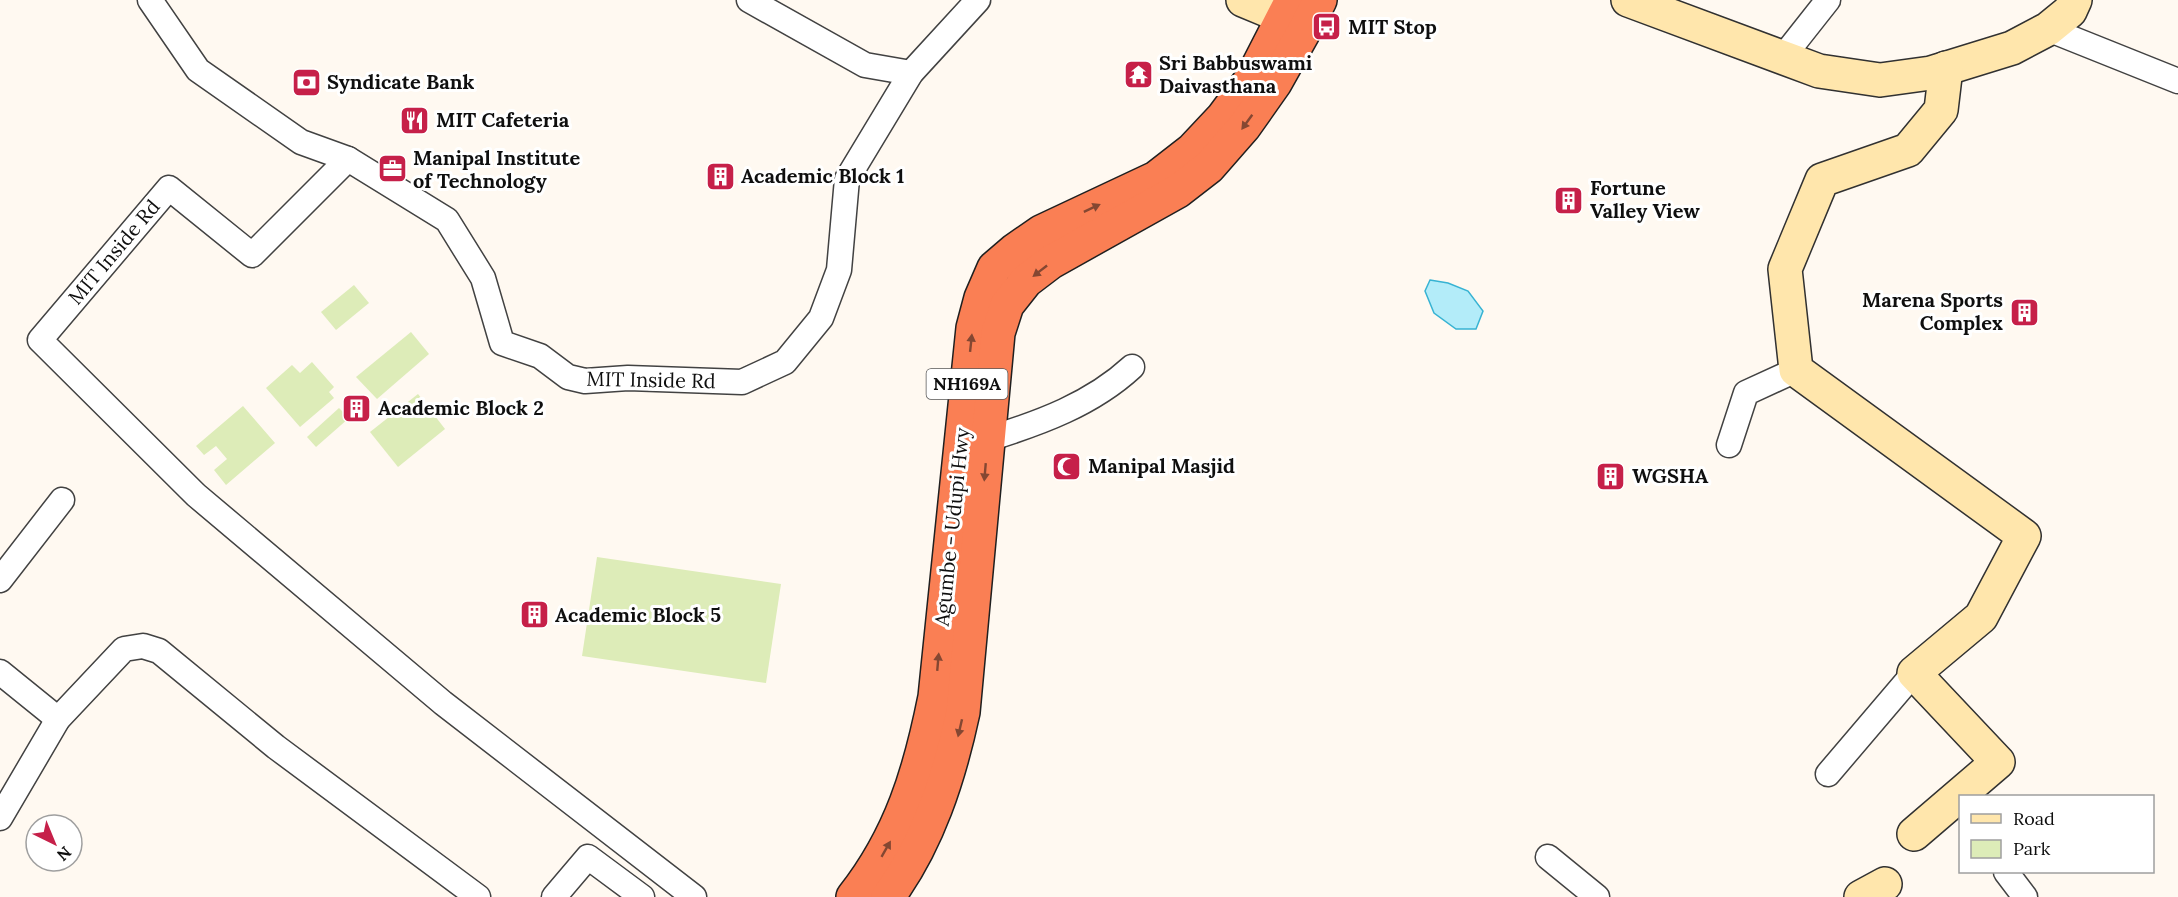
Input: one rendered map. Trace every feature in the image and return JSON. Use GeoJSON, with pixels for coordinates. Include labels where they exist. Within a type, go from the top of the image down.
{"type":"FeatureCollection","features":[{"type":"Feature","properties":{"kind":"highway","name":"Agumbe - Udupi Hwy"},"geometry":{"type":"LineString","coordinates":[[888,897],[911,862],[929,823],[954,754],[963,712],[998,333],[1007,305],[1026,281],[1051,262],[1170,196],[1209,167],[1244,127],[1269,92],[1301,11]]}},
{"type":"Feature","properties":{"kind":"highway","name":"Agumbe - Udupi Hwy"},"geometry":{"type":"LineString","coordinates":[[853,897],[870,875],[894,835],[927,740],[935,698],[973,328],[981,298],[994,268],[1041,232],[1156,178],[1192,150],[1223,117],[1301,11]]}},
{"type":"Feature","properties":{"kind":"street"},"geometry":{"type":"LineString","coordinates":[[150,0],[198,70],[301,142],[348,159]]}},
{"type":"Feature","properties":{"kind":"street"},"geometry":{"type":"LineString","coordinates":[[749,0],[865,65],[911,73]]}},
{"type":"Feature","properties":{"kind":"street","name":"MIT Inside Rd"},"geometry":{"type":"LineString","coordinates":[[694,897],[443,703],[196,495],[40,340],[169,188],[252,255],[348,159],[447,220],[483,278],[502,343],[540,356],[568,377],[585,381],[628,378],[742,382],[786,362],[821,318],[839,270],[847,180],[911,73],[978,0]]}},
{"type":"Feature","properties":{"kind":"street"},"geometry":{"type":"LineString","coordinates":[[1243,0],[1301,11]]}},
{"type":"Feature","properties":{"kind":"street"},"geometry":{"type":"LineString","coordinates":[[1628,0],[1819,71],[1880,80],[1931,72],[2012,48],[2048,29],[2070,11],[2075,0]]}},
{"type":"Feature","properties":{"kind":"street"},"geometry":{"type":"LineString","coordinates":[[1783,57],[1828,0]]}},
{"type":"Feature","properties":{"kind":"street"},"geometry":{"type":"LineString","coordinates":[[2048,29],[2178,81]]}},
{"type":"Feature","properties":{"kind":"street"},"geometry":{"type":"LineString","coordinates":[[1828,774],[1914,673],[1981,617],[2024,536],[1796,370],[1785,269],[1822,180],[1908,150],[1941,110],[1946,68]]}},
{"type":"Feature","properties":{"kind":"street"},"geometry":{"type":"LineString","coordinates":[[988,439],[1037,424],[1074,406],[1114,384],[1132,367]]}},
{"type":"Feature","properties":{"kind":"street"},"geometry":{"type":"LineString","coordinates":[[1729,445],[1746,393],[1796,370]]}},
{"type":"Feature","properties":{"kind":"street"},"geometry":{"type":"LineString","coordinates":[[0,580],[62,500]]}},
{"type":"Feature","properties":{"kind":"street"},"geometry":{"type":"LineString","coordinates":[[0,818],[58,719],[124,649],[143,646],[159,651],[276,747],[478,897]]}},
{"type":"Feature","properties":{"kind":"street"},"geometry":{"type":"LineString","coordinates":[[0,672],[58,719]]}},
{"type":"Feature","properties":{"kind":"street"},"geometry":{"type":"LineString","coordinates":[[1914,673],[1998,762],[1967,795]]}},
{"type":"Feature","properties":{"kind":"street"},"geometry":{"type":"LineString","coordinates":[[1914,834],[1957,805]]}},
{"type":"Feature","properties":{"kind":"street"},"geometry":{"type":"LineString","coordinates":[[554,897],[588,857],[642,897]]}},
{"type":"Feature","properties":{"kind":"street"},"geometry":{"type":"LineString","coordinates":[[1548,857],[1597,897]]}},
{"type":"Feature","properties":{"kind":"street"},"geometry":{"type":"LineString","coordinates":[[2007,873],[2025,897]]}},
{"type":"Feature","properties":{"kind":"green space"},"geometry":{"type":"Polygon","coordinates":[[[354,285],[369,303],[336,330],[321,312],[354,285]]]}},
{"type":"Feature","properties":{"kind":"green space"},"geometry":{"type":"Polygon","coordinates":[[[411,332],[429,354],[377,399],[356,377],[411,332]]]}},
{"type":"Feature","properties":{"kind":"green space"},"geometry":{"type":"Polygon","coordinates":[[[312,362],[334,387],[329,392],[334,398],[300,427],[266,388],[292,365],[300,373],[312,362]]]}},
{"type":"Feature","properties":{"kind":"green space"},"geometry":{"type":"Polygon","coordinates":[[[418,394],[445,429],[398,467],[370,432],[418,394]]]}},
{"type":"Feature","properties":{"kind":"green space"},"geometry":{"type":"Polygon","coordinates":[[[243,406],[275,443],[226,485],[214,470],[227,459],[216,446],[204,455],[196,446],[243,406]]]}},
{"type":"Feature","properties":{"kind":"green space"},"geometry":{"type":"Polygon","coordinates":[[[339,408],[349,418],[316,447],[307,437],[339,408]]]}},
{"type":"Feature","properties":{"kind":"green space"},"geometry":{"type":"Polygon","coordinates":[[[597,557],[781,584],[766,683],[582,656],[597,557]]]}},
{"type":"Feature","properties":{"kind":"water"},"geometry":{"type":"Polygon","coordinates":[[[1430,280],[1448,283],[1468,291],[1483,311],[1476,329],[1456,329],[1434,313],[1425,291],[1430,280]]]}},
{"type":"Feature","properties":{"kind":"place","name":"MIT Stop"},"geometry":{"type":"Point","coordinates":[1327,27]}},
{"type":"Feature","properties":{"kind":"place","name":"Sri Babbuswami Daivasthana"},"geometry":{"type":"Point","coordinates":[1138,74]}},
{"type":"Feature","properties":{"kind":"place","name":"Syndicate Bank"},"geometry":{"type":"Point","coordinates":[306,82]}},
{"type":"Feature","properties":{"kind":"place","name":"MIT Cafeteria"},"geometry":{"type":"Point","coordinates":[415,120]}},
{"type":"Feature","properties":{"kind":"place","name":"Manipal Institute of Technology"},"geometry":{"type":"Point","coordinates":[392,169]}},
{"type":"Feature","properties":{"kind":"place","name":"Academic Block 1"},"geometry":{"type":"Point","coordinates":[720,176]}},
{"type":"Feature","properties":{"kind":"place","name":"Fortune Valley View"},"geometry":{"type":"Point","coordinates":[1569,200]}},
{"type":"Feature","properties":{"kind":"place","name":"Marena Sports Complex"},"geometry":{"type":"Point","coordinates":[2024,312]}},
{"type":"Feature","properties":{"kind":"place","name":"Academic Block 2"},"geometry":{"type":"Point","coordinates":[357,408]}},
{"type":"Feature","properties":{"kind":"place","name":"Manipal Masjid"},"geometry":{"type":"Point","coordinates":[1067,466]}},
{"type":"Feature","properties":{"kind":"place","name":"WGSHA"},"geometry":{"type":"Point","coordinates":[1611,476]}},
{"type":"Feature","properties":{"kind":"place","name":"Academic Block 5"},"geometry":{"type":"Point","coordinates":[534,615]}}]}
